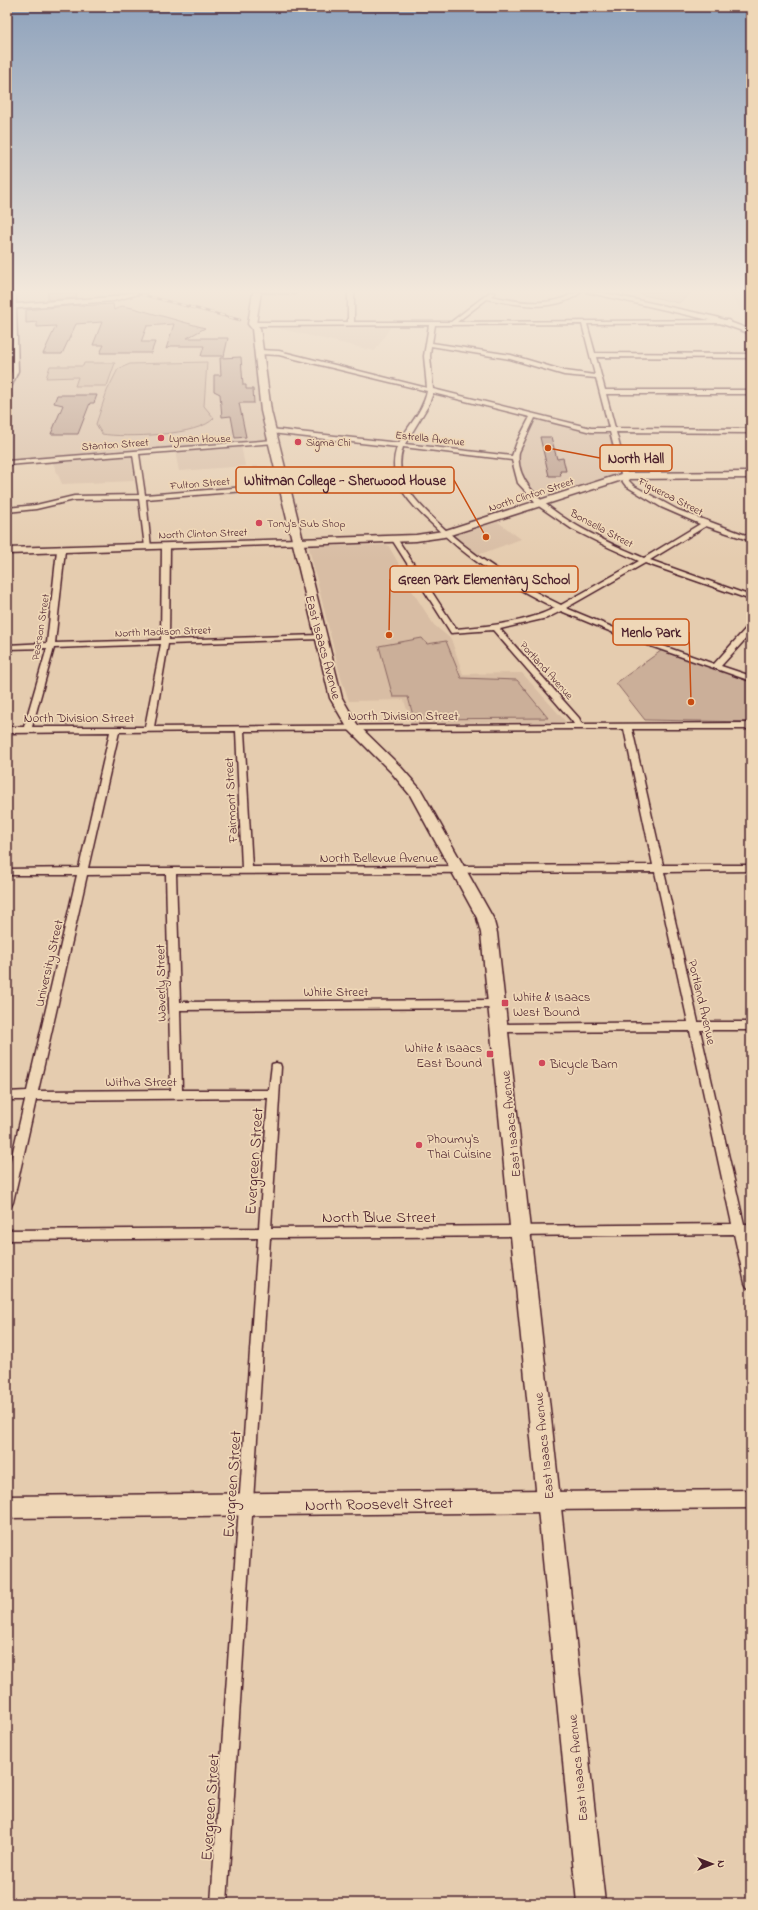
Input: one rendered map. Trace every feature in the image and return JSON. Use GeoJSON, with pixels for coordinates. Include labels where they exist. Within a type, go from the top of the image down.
{"type":"FeatureCollection","features":[{"type":"Feature","properties":{"kind":"main road","name":"East Isaacs Avenue"},"geometry":{"type":"LineString","coordinates":[[263,381],[266,410],[272,437],[336,698],[353,729],[410,784],[459,870],[488,925],[591,1903]]}},
{"type":"Feature","properties":{"kind":"main road","name":"North Clinton Street"},"geometry":{"type":"LineString","coordinates":[[298,542],[394,538],[444,534],[624,476],[751,475]]}},
{"type":"Feature","properties":{"kind":"main road","name":"North Roosevelt Street"},"geometry":{"type":"LineString","coordinates":[[7,1506],[549,1501]]}},
{"type":"Feature","properties":{"kind":"street"},"geometry":{"type":"LineString","coordinates":[[394,381],[584,428],[612,431],[751,431]]}},
{"type":"Feature","properties":{"kind":"street"},"geometry":{"type":"LineString","coordinates":[[431,381],[430,390],[424,409],[400,445],[396,461],[401,483],[416,504],[444,534],[500,575],[529,592],[621,633],[751,679]]}},
{"type":"Feature","properties":{"kind":"street","name":"Figueroa Street"},"geometry":{"type":"LineString","coordinates":[[599,381],[624,476],[629,485],[663,506],[704,524],[751,539]]}},
{"type":"Feature","properties":{"kind":"street"},"geometry":{"type":"LineString","coordinates":[[602,392],[751,392]]}},
{"type":"Feature","properties":{"kind":"street"},"geometry":{"type":"LineString","coordinates":[[515,458],[533,416]]}},
{"type":"Feature","properties":{"kind":"street","name":"Estrella Avenue"},"geometry":{"type":"LineString","coordinates":[[272,437],[400,445],[515,458]]}},
{"type":"Feature","properties":{"kind":"street","name":"Stanton Street"},"geometry":{"type":"LineString","coordinates":[[7,463],[136,453],[272,437]]}},
{"type":"Feature","properties":{"kind":"street"},"geometry":{"type":"LineString","coordinates":[[136,453],[149,547]]}},
{"type":"Feature","properties":{"kind":"street","name":"Bonsella Street"},"geometry":{"type":"LineString","coordinates":[[515,458],[520,479],[530,493],[541,503],[590,536],[644,561],[751,598]]}},
{"type":"Feature","properties":{"kind":"street","name":"Fulton Street"},"geometry":{"type":"LineString","coordinates":[[7,510],[36,507],[74,498],[142,497],[284,486]]}},
{"type":"Feature","properties":{"kind":"street"},"geometry":{"type":"LineString","coordinates":[[394,538],[454,631],[495,628],[527,621],[562,607],[644,561],[704,524]]}},
{"type":"Feature","properties":{"kind":"street","name":"North Clinton Street"},"geometry":{"type":"LineString","coordinates":[[7,552],[298,542]]}},
{"type":"Feature","properties":{"kind":"street"},"geometry":{"type":"LineString","coordinates":[[149,729],[166,642],[166,546]]}},
{"type":"Feature","properties":{"kind":"street","name":"Pearson Street"},"geometry":{"type":"LineString","coordinates":[[27,730],[51,646],[61,550]]}},
{"type":"Feature","properties":{"kind":"street","name":"Portland Avenue"},"geometry":{"type":"LineString","coordinates":[[495,628],[576,720],[579,728]]}},
{"type":"Feature","properties":{"kind":"street"},"geometry":{"type":"LineString","coordinates":[[716,667],[751,628]]}},
{"type":"Feature","properties":{"kind":"street","name":"North Madison Street"},"geometry":{"type":"LineString","coordinates":[[7,648],[320,637]]}},
{"type":"Feature","properties":{"kind":"street","name":"Portland Avenue"},"geometry":{"type":"LineString","coordinates":[[628,726],[694,1026],[745,1229],[751,1283]]}},
{"type":"Feature","properties":{"kind":"street","name":"North Division Street"},"geometry":{"type":"LineString","coordinates":[[7,730],[751,726]]}},
{"type":"Feature","properties":{"kind":"street","name":"Fairmont Street"},"geometry":{"type":"LineString","coordinates":[[240,729],[247,871]]}},
{"type":"Feature","properties":{"kind":"street","name":"University Street"},"geometry":{"type":"LineString","coordinates":[[7,1202],[30,1096],[115,730]]}},
{"type":"Feature","properties":{"kind":"street","name":"North Bellevue Avenue"},"geometry":{"type":"LineString","coordinates":[[7,872],[751,868]]}},
{"type":"Feature","properties":{"kind":"street","name":"Waverly Street"},"geometry":{"type":"LineString","coordinates":[[172,871],[176,1095]]}},
{"type":"Feature","properties":{"kind":"street","name":"White Street"},"geometry":{"type":"LineString","coordinates":[[174,1006],[497,1004]]}},
{"type":"Feature","properties":{"kind":"street"},"geometry":{"type":"LineString","coordinates":[[500,1028],[751,1026]]}},
{"type":"Feature","properties":{"kind":"street","name":"Evergreen Street"},"geometry":{"type":"LineString","coordinates":[[220,1903],[276,1067]]}},
{"type":"Feature","properties":{"kind":"street","name":"Withva Street"},"geometry":{"type":"LineString","coordinates":[[7,1096],[275,1094]]}},
{"type":"Feature","properties":{"kind":"street","name":"North Blue Street"},"geometry":{"type":"LineString","coordinates":[[7,1235],[745,1229]]}},
{"type":"Feature","properties":{"kind":"street","name":"North Roosevelt Street"},"geometry":{"type":"LineString","coordinates":[[549,1501],[751,1499]]}},
{"type":"Feature","properties":{"kind":"shaded area"},"geometry":{"type":"Polygon","coordinates":[[[7,381],[262,381],[268,441],[7,461],[7,381]]]}},
{"type":"Feature","properties":{"kind":"shaded area"},"geometry":{"type":"Polygon","coordinates":[[[77,381],[109,381],[107,386],[75,386],[77,381]]]}},
{"type":"Feature","properties":{"kind":"shaded area"},"geometry":{"type":"Polygon","coordinates":[[[112,381],[206,381],[204,406],[214,418],[206,424],[194,429],[178,432],[127,436],[102,434],[96,424],[112,381]]]}},
{"type":"Feature","properties":{"kind":"shaded area"},"geometry":{"type":"Polygon","coordinates":[[[533,419],[594,433],[609,434],[620,475],[541,502],[509,456],[533,419]]]}},
{"type":"Feature","properties":{"kind":"shaded area"},"geometry":{"type":"Polygon","coordinates":[[[241,445],[245,466],[179,471],[175,451],[241,445]]]}},
{"type":"Feature","properties":{"kind":"shaded area"},"geometry":{"type":"Polygon","coordinates":[[[131,455],[134,481],[62,484],[52,461],[131,455]]]}},
{"type":"Feature","properties":{"kind":"shaded area"},"geometry":{"type":"Polygon","coordinates":[[[252,466],[268,466],[273,487],[257,488],[252,466]]]}},
{"type":"Feature","properties":{"kind":"shaded area"},"geometry":{"type":"Polygon","coordinates":[[[498,522],[521,539],[475,556],[451,536],[498,522]]]}},
{"type":"Feature","properties":{"kind":"shaded area"},"geometry":{"type":"Polygon","coordinates":[[[388,545],[408,580],[407,583],[434,625],[451,639],[463,674],[522,673],[566,722],[411,723],[404,700],[349,701],[341,678],[309,548],[311,546],[388,545]]]}},
{"type":"Feature","properties":{"kind":"shaded area"},"geometry":{"type":"Polygon","coordinates":[[[422,638],[427,644],[446,641],[461,678],[517,680],[548,718],[414,719],[408,697],[393,697],[379,646],[422,638]]]}},
{"type":"Feature","properties":{"kind":"shaded area"},"geometry":{"type":"Polygon","coordinates":[[[665,648],[751,678],[751,722],[645,720],[616,683],[665,648]]]}},
{"type":"Feature","properties":{"kind":"building"},"geometry":{"type":"Polygon","coordinates":[[[214,381],[243,381],[243,385],[246,385],[246,389],[253,389],[254,403],[239,403],[246,437],[235,438],[231,416],[222,417],[220,394],[214,391],[214,381]]]}},
{"type":"Feature","properties":{"kind":"building"},"geometry":{"type":"Polygon","coordinates":[[[57,395],[97,395],[94,403],[90,403],[78,434],[51,434],[63,405],[54,403],[57,395]]]}},
{"type":"Feature","properties":{"kind":"building"},"geometry":{"type":"Polygon","coordinates":[[[540,437],[551,437],[557,459],[563,458],[566,471],[560,471],[561,476],[549,476],[540,437]]]}},
{"type":"Feature","properties":{"kind":"place","name":"Lyman House"},"geometry":{"type":"Point","coordinates":[161,438]}},
{"type":"Feature","properties":{"kind":"place","name":"Sigma Chi"},"geometry":{"type":"Point","coordinates":[298,442]}},
{"type":"Feature","properties":{"kind":"place","name":"North Hall"},"geometry":{"type":"Point","coordinates":[548,448]}},
{"type":"Feature","properties":{"kind":"place","name":"Tony's Sub Shop"},"geometry":{"type":"Point","coordinates":[259,523]}},
{"type":"Feature","properties":{"kind":"place","name":"Whitman College - Sherwood House"},"geometry":{"type":"Point","coordinates":[486,537]}},
{"type":"Feature","properties":{"kind":"place","name":"Green Park Elementary School"},"geometry":{"type":"Point","coordinates":[389,635]}},
{"type":"Feature","properties":{"kind":"place","name":"Menlo Park"},"geometry":{"type":"Point","coordinates":[691,702]}},
{"type":"Feature","properties":{"kind":"place","name":"White & Isaacs West Bound"},"geometry":{"type":"Point","coordinates":[505,1003]}},
{"type":"Feature","properties":{"kind":"place","name":"White & Isaacs East Bound"},"geometry":{"type":"Point","coordinates":[490,1054]}},
{"type":"Feature","properties":{"kind":"place","name":"Bicycle Barn"},"geometry":{"type":"Point","coordinates":[542,1063]}},
{"type":"Feature","properties":{"kind":"place","name":"Phoumy's Thai Cuisine"},"geometry":{"type":"Point","coordinates":[419,1145]}}]}
